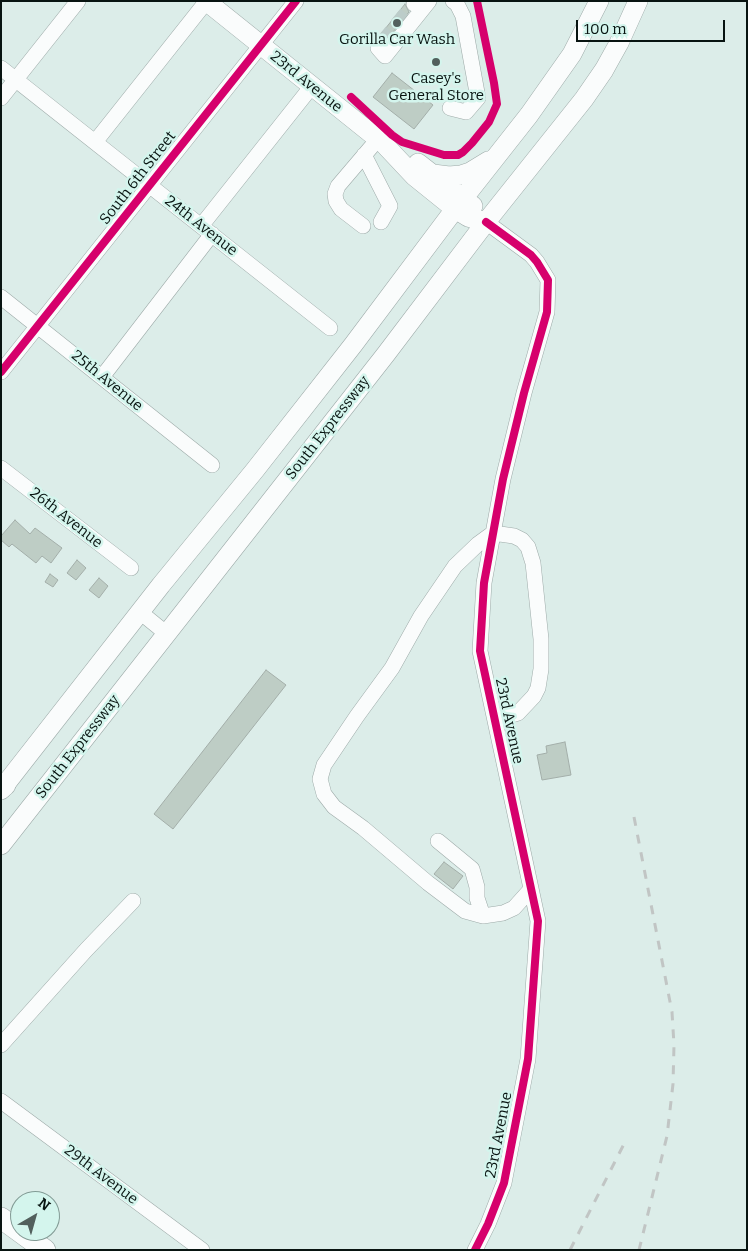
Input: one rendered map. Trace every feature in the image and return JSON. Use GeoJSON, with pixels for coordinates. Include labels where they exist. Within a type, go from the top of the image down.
{"type":"FeatureCollection","features":[{"type":"Feature","properties":{"kind":"highway"},"geometry":{"type":"LineString","coordinates":[[1,1218],[45,1250]]}},
{"type":"Feature","properties":{"kind":"main road","name":"23rd Avenue"},"geometry":{"type":"LineString","coordinates":[[206,1],[423,175],[460,203],[476,208],[486,222]]}},
{"type":"Feature","properties":{"kind":"main road"},"geometry":{"type":"LineString","coordinates":[[3,788],[140,612],[255,470],[506,145],[562,71],[599,1]]}},
{"type":"Feature","properties":{"kind":"main road","name":"South Expressway"},"geometry":{"type":"LineString","coordinates":[[1,844],[386,354],[486,222],[584,98],[604,70],[619,43],[638,1]]}},
{"type":"Feature","properties":{"kind":"main road"},"geometry":{"type":"LineString","coordinates":[[423,251],[432,231],[435,209],[423,175],[449,176],[470,172],[482,166],[506,145]]}},
{"type":"Feature","properties":{"kind":"street"},"geometry":{"type":"LineString","coordinates":[[1,98],[78,1]]}},
{"type":"Feature","properties":{"kind":"street"},"geometry":{"type":"LineString","coordinates":[[95,142],[206,1]]}},
{"type":"Feature","properties":{"kind":"street","name":"South 6th Street"},"geometry":{"type":"LineString","coordinates":[[1,372],[296,1]]}},
{"type":"Feature","properties":{"kind":"street"},"geometry":{"type":"LineString","coordinates":[[383,50],[429,1]]}},
{"type":"Feature","properties":{"kind":"street"},"geometry":{"type":"LineString","coordinates":[[450,108],[466,112],[478,98],[463,16],[457,4],[453,1]]}},
{"type":"Feature","properties":{"kind":"street","name":"24th Avenue"},"geometry":{"type":"LineString","coordinates":[[1,68],[330,328]]}},
{"type":"Feature","properties":{"kind":"street"},"geometry":{"type":"LineString","coordinates":[[102,377],[312,86]]}},
{"type":"Feature","properties":{"kind":"street"},"geometry":{"type":"LineString","coordinates":[[363,226],[341,209],[336,201],[335,194],[338,186],[364,155],[381,141]]}},
{"type":"Feature","properties":{"kind":"street"},"geometry":{"type":"LineString","coordinates":[[364,155],[390,206],[381,222]]}},
{"type":"Feature","properties":{"kind":"street","name":"23rd Avenue"},"geometry":{"type":"LineString","coordinates":[[475,1250],[488,1224],[504,1183],[528,1059],[538,922],[480,651],[484,583],[507,460],[547,312],[548,280],[537,262],[530,255],[486,222]]}},
{"type":"Feature","properties":{"kind":"street","name":"25th Avenue"},"geometry":{"type":"LineString","coordinates":[[1,297],[212,465]]}},
{"type":"Feature","properties":{"kind":"street","name":"26th Avenue"},"geometry":{"type":"LineString","coordinates":[[1,468],[131,568]]}},
{"type":"Feature","properties":{"kind":"street"},"geometry":{"type":"LineString","coordinates":[[495,720],[518,713],[534,696],[538,688],[541,639],[533,564],[528,547],[522,540],[514,536],[493,533],[478,544],[455,566],[421,616],[392,668],[324,765],[320,779],[324,794],[334,806],[465,911],[483,916],[503,913],[514,908],[531,889]]}},
{"type":"Feature","properties":{"kind":"street"},"geometry":{"type":"LineString","coordinates":[[140,612],[167,634]]}},
{"type":"Feature","properties":{"kind":"street"},"geometry":{"type":"LineString","coordinates":[[438,841],[472,869],[477,887],[477,898],[483,916]]}},
{"type":"Feature","properties":{"kind":"street"},"geometry":{"type":"LineString","coordinates":[[1,1044],[133,901]]}},
{"type":"Feature","properties":{"kind":"street","name":"29th Avenue"},"geometry":{"type":"LineString","coordinates":[[1,1101],[202,1250]]}},
{"type":"Feature","properties":{"kind":"building"},"geometry":{"type":"Polygon","coordinates":[[[405,4],[409,12],[389,37],[381,34],[405,4]]]}},
{"type":"Feature","properties":{"kind":"building","name":"Casey's General Store"},"geometry":{"type":"Polygon","coordinates":[[[392,73],[433,105],[414,129],[373,97],[392,73]]]}},
{"type":"Feature","properties":{"kind":"building"},"geometry":{"type":"Polygon","coordinates":[[[15,520],[30,534],[35,528],[62,548],[51,563],[42,556],[36,563],[12,544],[9,547],[1,540],[1,536],[15,520]]]}},
{"type":"Feature","properties":{"kind":"building"},"geometry":{"type":"Polygon","coordinates":[[[77,560],[86,568],[76,580],[67,573],[77,560]]]}},
{"type":"Feature","properties":{"kind":"building"},"geometry":{"type":"Polygon","coordinates":[[[50,574],[58,580],[53,587],[45,582],[50,574]]]}},
{"type":"Feature","properties":{"kind":"building"},"geometry":{"type":"Polygon","coordinates":[[[99,578],[108,586],[99,598],[89,590],[99,578]]]}},
{"type":"Feature","properties":{"kind":"building"},"geometry":{"type":"Polygon","coordinates":[[[266,670],[286,685],[173,829],[154,814],[266,670]]]}},
{"type":"Feature","properties":{"kind":"building"},"geometry":{"type":"Polygon","coordinates":[[[565,742],[571,775],[542,780],[537,755],[547,753],[546,746],[565,742]]]}},
{"type":"Feature","properties":{"kind":"building"},"geometry":{"type":"Polygon","coordinates":[[[444,862],[463,876],[453,889],[434,874],[444,862]]]}},
{"type":"Feature","properties":{"kind":"tunnel"},"geometry":{"type":"LineString","coordinates":[[382,43],[414,4]]}},
{"type":"Feature","properties":{"kind":"railway"},"geometry":{"type":"LineString","coordinates":[[634,817],[672,1012],[674,1045],[673,1084],[667,1136],[639,1250]]}},
{"type":"Feature","properties":{"kind":"railway"},"geometry":{"type":"LineString","coordinates":[[570,1250],[626,1140]]}},
{"type":"Feature","properties":{"kind":"cycle path"},"geometry":{"type":"LineString","coordinates":[[1,372],[296,1]]}},
{"type":"Feature","properties":{"kind":"cycle path"},"geometry":{"type":"LineString","coordinates":[[351,97],[402,142],[444,155],[458,155],[463,152],[489,122],[497,104],[477,1]]}},
{"type":"Feature","properties":{"kind":"cycle path"},"geometry":{"type":"LineString","coordinates":[[475,1250],[488,1224],[504,1183],[528,1059],[538,921],[480,651],[484,583],[503,479],[524,393],[547,312],[548,280],[531,255],[486,222]]}},
{"type":"Feature","properties":{"kind":"place","name":"Gorilla Car Wash"},"geometry":{"type":"Point","coordinates":[397,23]}},
{"type":"Feature","properties":{"kind":"place","name":"Casey's General Store"},"geometry":{"type":"Point","coordinates":[436,62]}}]}
